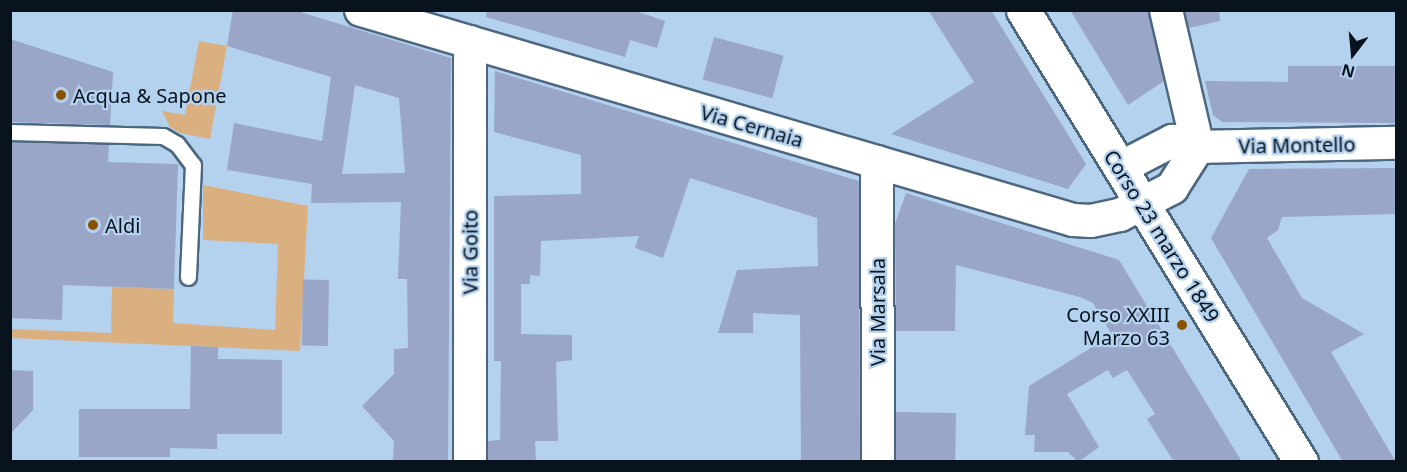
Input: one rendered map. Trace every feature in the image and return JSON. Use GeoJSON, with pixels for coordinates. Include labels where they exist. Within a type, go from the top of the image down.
{"type":"FeatureCollection","features":[{"type":"Feature","properties":{"kind":"street","name":"Via Cernaia"},"geometry":{"type":"LineString","coordinates":[[361,10],[1073,220],[1091,221],[1120,215],[1143,204]]}},
{"type":"Feature","properties":{"kind":"street","name":"Corso 23 marzo 1849"},"geometry":{"type":"LineString","coordinates":[[1023,10],[1301,462]]}},
{"type":"Feature","properties":{"kind":"street"},"geometry":{"type":"LineString","coordinates":[[1143,204],[1172,188],[1198,147],[1166,10]]}},
{"type":"Feature","properties":{"kind":"street","name":"Via Goito"},"geometry":{"type":"LineString","coordinates":[[470,42],[470,462]]}},
{"type":"Feature","properties":{"kind":"street","name":"Via Montello"},"geometry":{"type":"LineString","coordinates":[[1120,168],[1172,141],[1198,147],[1396,143]]}},
{"type":"Feature","properties":{"kind":"street","name":"Via Marsala"},"geometry":{"type":"LineString","coordinates":[[877,162],[878,462]]}},
{"type":"Feature","properties":{"kind":"lane"},"geometry":{"type":"LineString","coordinates":[[10,132],[163,136],[177,144],[193,165],[188,277]]}},
{"type":"Feature","properties":{"kind":"shaded area"},"geometry":{"type":"Polygon","coordinates":[[[199,41],[227,46],[210,139],[180,133],[170,127],[162,111],[185,115],[199,41]]]}},
{"type":"Feature","properties":{"kind":"shaded area"},"geometry":{"type":"Polygon","coordinates":[[[203,185],[308,206],[300,351],[11,338],[11,329],[111,333],[112,287],[174,289],[173,323],[275,330],[278,244],[203,240],[203,185]]]}},
{"type":"Feature","properties":{"kind":"building"},"geometry":{"type":"Polygon","coordinates":[[[233,10],[294,10],[451,58],[448,462],[393,462],[394,441],[362,406],[394,374],[394,349],[408,348],[407,279],[398,279],[401,202],[311,203],[312,184],[227,170],[234,123],[322,141],[331,77],[227,46],[233,10]],[[355,85],[342,174],[405,173],[399,98],[355,85]]]}},
{"type":"Feature","properties":{"kind":"building"},"geometry":{"type":"Polygon","coordinates":[[[487,10],[633,10],[665,21],[657,48],[630,40],[625,57],[486,17],[487,10]]]}},
{"type":"Feature","properties":{"kind":"building"},"geometry":{"type":"Polygon","coordinates":[[[928,10],[991,10],[1086,164],[1068,189],[891,134],[974,82],[928,10]]]}},
{"type":"Feature","properties":{"kind":"building"},"geometry":{"type":"Polygon","coordinates":[[[1070,10],[1149,10],[1164,81],[1128,105],[1070,10]]]}},
{"type":"Feature","properties":{"kind":"building"},"geometry":{"type":"Polygon","coordinates":[[[1185,10],[1219,10],[1220,21],[1189,28],[1185,10]]]}},
{"type":"Feature","properties":{"kind":"building"},"geometry":{"type":"Polygon","coordinates":[[[714,37],[784,56],[772,98],[703,80],[714,37]]]}},
{"type":"Feature","properties":{"kind":"building","name":"Acqua & Sapone"},"geometry":{"type":"Polygon","coordinates":[[[10,39],[113,72],[110,125],[10,122],[10,39]]]}},
{"type":"Feature","properties":{"kind":"building"},"geometry":{"type":"Polygon","coordinates":[[[1288,66],[1396,66],[1396,123],[1222,122],[1213,115],[1205,81],[1288,82],[1288,66]]]}},
{"type":"Feature","properties":{"kind":"building"},"geometry":{"type":"Polygon","coordinates":[[[495,71],[859,181],[860,462],[801,462],[800,315],[753,313],[753,333],[718,333],[737,270],[818,266],[817,218],[690,178],[663,258],[635,248],[639,236],[541,241],[540,276],[530,275],[530,284],[521,284],[521,334],[572,335],[572,360],[556,362],[558,441],[535,441],[536,462],[488,462],[488,441],[500,440],[501,361],[494,361],[494,196],[581,194],[581,155],[494,132],[495,71]]]}},
{"type":"Feature","properties":{"kind":"building","name":"Aldi"},"geometry":{"type":"Polygon","coordinates":[[[10,142],[109,144],[108,162],[178,164],[174,289],[63,285],[62,320],[10,318],[10,142]]]}},
{"type":"Feature","properties":{"kind":"building"},"geometry":{"type":"Polygon","coordinates":[[[1396,168],[1396,214],[1282,217],[1278,230],[1267,238],[1302,298],[1364,334],[1331,352],[1396,462],[1343,462],[1211,238],[1249,169],[1396,168]]]}},
{"type":"Feature","properties":{"kind":"building"},"geometry":{"type":"Polygon","coordinates":[[[906,193],[1119,260],[1242,462],[1174,462],[1147,419],[1155,414],[1127,370],[1113,378],[1108,370],[1067,394],[1099,447],[1078,462],[1068,452],[1034,452],[1035,435],[1025,435],[1029,386],[1112,335],[1093,303],[1080,297],[956,265],[955,331],[896,331],[895,224],[906,193]]]}},
{"type":"Feature","properties":{"kind":"building"},"geometry":{"type":"Polygon","coordinates":[[[303,280],[329,280],[328,346],[302,346],[303,280]]]}},
{"type":"Feature","properties":{"kind":"building"},"geometry":{"type":"Polygon","coordinates":[[[191,346],[218,347],[218,359],[282,360],[282,434],[217,434],[217,449],[170,448],[170,457],[79,457],[79,409],[190,409],[191,346]]]}},
{"type":"Feature","properties":{"kind":"building"},"geometry":{"type":"Polygon","coordinates":[[[10,370],[33,371],[33,410],[10,434],[10,370]]]}},
{"type":"Feature","properties":{"kind":"building"},"geometry":{"type":"Polygon","coordinates":[[[896,412],[956,413],[955,462],[895,462],[896,412]]]}},
{"type":"Feature","properties":{"kind":"place","name":"Acqua & Sapone"},"geometry":{"type":"Point","coordinates":[61,95]}},
{"type":"Feature","properties":{"kind":"place","name":"Aldi"},"geometry":{"type":"Point","coordinates":[93,225]}},
{"type":"Feature","properties":{"kind":"place","name":"Corso XXIII Marzo 63"},"geometry":{"type":"Point","coordinates":[1182,325]}}]}
